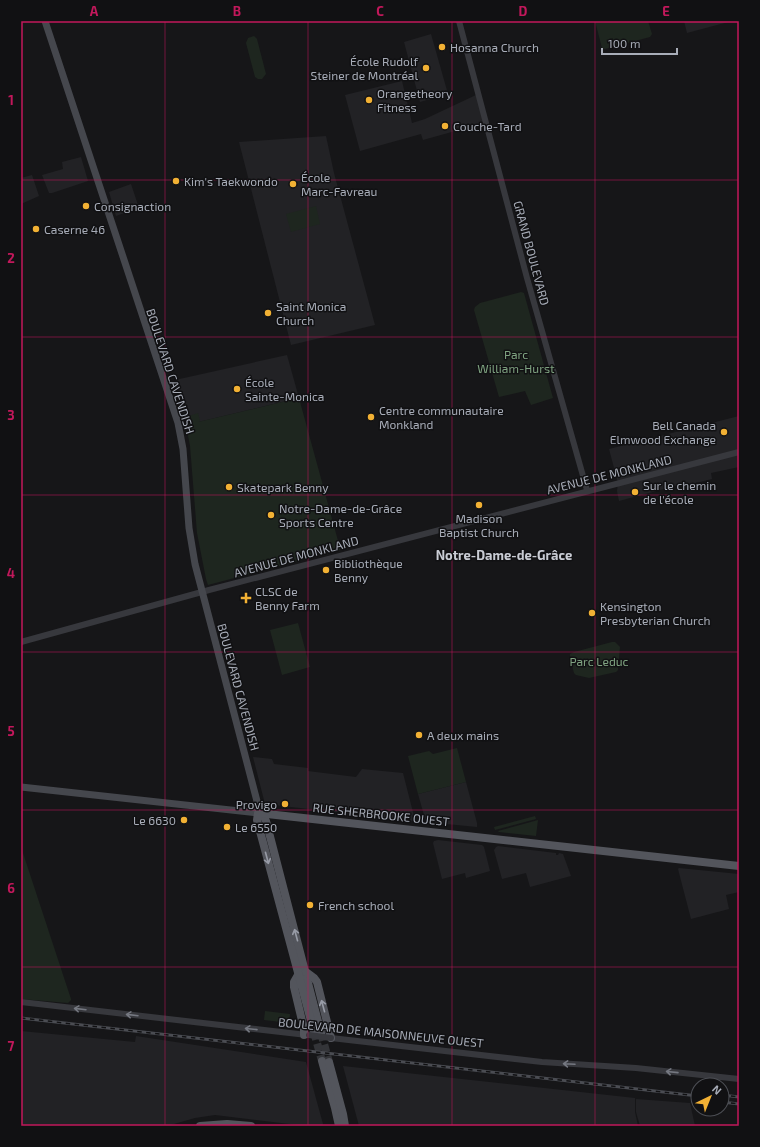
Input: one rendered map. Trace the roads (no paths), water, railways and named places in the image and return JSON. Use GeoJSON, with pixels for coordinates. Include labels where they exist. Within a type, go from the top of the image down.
{"type":"FeatureCollection","features":[{"type":"Feature","properties":{"kind":"main road","name":"BOULEVARD CAVENDISH"},"geometry":{"type":"LineString","coordinates":[[45,21],[179,428],[183,449],[191,539],[202,592],[259,810],[257,820],[302,974],[312,1034]]}},
{"type":"Feature","properties":{"kind":"main road","name":"RUE SHERBROOKE OUEST"},"geometry":{"type":"LineString","coordinates":[[21,787],[259,810],[739,866]]}},
{"type":"Feature","properties":{"kind":"main road"},"geometry":{"type":"LineString","coordinates":[[312,1034],[304,1029],[294,987],[294,982],[302,974],[314,978],[317,982],[331,1038]]}},
{"type":"Feature","properties":{"kind":"main road"},"geometry":{"type":"LineString","coordinates":[[339,1126],[325,1062],[342,1110],[345,1126]]}},
{"type":"Feature","properties":{"kind":"main road"},"geometry":{"type":"LineString","coordinates":[[200,1126],[227,1124],[251,1126]]}},
{"type":"Feature","properties":{"kind":"street","name":"GRAND BOULEVARD"},"geometry":{"type":"LineString","coordinates":[[459,21],[527,278],[587,490]]}},
{"type":"Feature","properties":{"kind":"street","name":"AVENUE DE MONKLAND"},"geometry":{"type":"LineString","coordinates":[[21,642],[202,592],[587,490],[739,452]]}},
{"type":"Feature","properties":{"kind":"street","name":"BOULEVARD DE MAISONNEUVE OUEST"},"geometry":{"type":"LineString","coordinates":[[21,1002],[312,1034],[331,1038],[542,1062],[627,1067],[739,1079]]}},
{"type":"Feature","properties":{"kind":"tunnel"},"geometry":{"type":"LineString","coordinates":[[314,1032],[322,1061]]}},
{"type":"Feature","properties":{"kind":"tunnel"},"geometry":{"type":"LineString","coordinates":[[321,1033],[329,1062]]}},
{"type":"Feature","properties":{"kind":"railway"},"geometry":{"type":"LineString","coordinates":[[21,1018],[690,1095]]}},
{"type":"Feature","properties":{"kind":"railway"},"geometry":{"type":"LineString","coordinates":[[730,1096],[739,1097]]}},
{"type":"Feature","properties":{"kind":"railway"},"geometry":{"type":"LineString","coordinates":[[730,1103],[739,1104]]}},
{"type":"Feature","properties":{"kind":"place","name":"Hosanna Church"},"geometry":{"type":"Point","coordinates":[442,47]}},
{"type":"Feature","properties":{"kind":"place","name":"École Rudolf Steiner de Montréal"},"geometry":{"type":"Point","coordinates":[426,68]}},
{"type":"Feature","properties":{"kind":"place","name":"Orangetheory Fitness"},"geometry":{"type":"Point","coordinates":[369,100]}},
{"type":"Feature","properties":{"kind":"place","name":"Couche-Tard"},"geometry":{"type":"Point","coordinates":[445,126]}},
{"type":"Feature","properties":{"kind":"place","name":"Kim's Taekwondo"},"geometry":{"type":"Point","coordinates":[176,181]}},
{"type":"Feature","properties":{"kind":"place","name":"École Marc-Favreau"},"geometry":{"type":"Point","coordinates":[293,184]}},
{"type":"Feature","properties":{"kind":"place","name":"Consignaction"},"geometry":{"type":"Point","coordinates":[86,206]}},
{"type":"Feature","properties":{"kind":"place","name":"Caserne 46"},"geometry":{"type":"Point","coordinates":[36,229]}},
{"type":"Feature","properties":{"kind":"place","name":"Saint Monica Church"},"geometry":{"type":"Point","coordinates":[268,313]}},
{"type":"Feature","properties":{"kind":"place","name":"École Sainte-Monica"},"geometry":{"type":"Point","coordinates":[237,389]}},
{"type":"Feature","properties":{"kind":"place","name":"Centre communautaire Monkland"},"geometry":{"type":"Point","coordinates":[371,417]}},
{"type":"Feature","properties":{"kind":"place","name":"Bell Canada Elmwood Exchange"},"geometry":{"type":"Point","coordinates":[724,432]}},
{"type":"Feature","properties":{"kind":"place","name":"Skatepark Benny"},"geometry":{"type":"Point","coordinates":[229,487]}},
{"type":"Feature","properties":{"kind":"place","name":"Sur le chemin de l'école"},"geometry":{"type":"Point","coordinates":[635,492]}},
{"type":"Feature","properties":{"kind":"place","name":"Madison Baptist Church"},"geometry":{"type":"Point","coordinates":[479,505]}},
{"type":"Feature","properties":{"kind":"place","name":"Notre-Dame-de-Grâce Sports Centre"},"geometry":{"type":"Point","coordinates":[271,515]}},
{"type":"Feature","properties":{"kind":"place","name":"Bibliothèque Benny"},"geometry":{"type":"Point","coordinates":[326,570]}},
{"type":"Feature","properties":{"kind":"place","name":"CLSC de Benny Farm"},"geometry":{"type":"Point","coordinates":[246,598]}},
{"type":"Feature","properties":{"kind":"place","name":"Kensington Presbyterian Church"},"geometry":{"type":"Point","coordinates":[592,613]}},
{"type":"Feature","properties":{"kind":"place","name":"A deux mains"},"geometry":{"type":"Point","coordinates":[419,735]}},
{"type":"Feature","properties":{"kind":"place","name":"Provigo"},"geometry":{"type":"Point","coordinates":[285,804]}},
{"type":"Feature","properties":{"kind":"place","name":"Le 6630"},"geometry":{"type":"Point","coordinates":[184,820]}},
{"type":"Feature","properties":{"kind":"place","name":"Le 6550"},"geometry":{"type":"Point","coordinates":[227,827]}},
{"type":"Feature","properties":{"kind":"place","name":"French school"},"geometry":{"type":"Point","coordinates":[310,905]}},
{"type":"Feature","properties":{"kind":"district","name":"Notre-Dame-de-Grâce"},"geometry":{"type":"Point","coordinates":[504,555]}},
{"type":"Feature","properties":{"kind":"park label","name":"Parc William-Hurst"},"geometry":{"type":"Point","coordinates":[516,361]}},
{"type":"Feature","properties":{"kind":"park label","name":"Parc Leduc"},"geometry":{"type":"Point","coordinates":[599,661]}}]}
